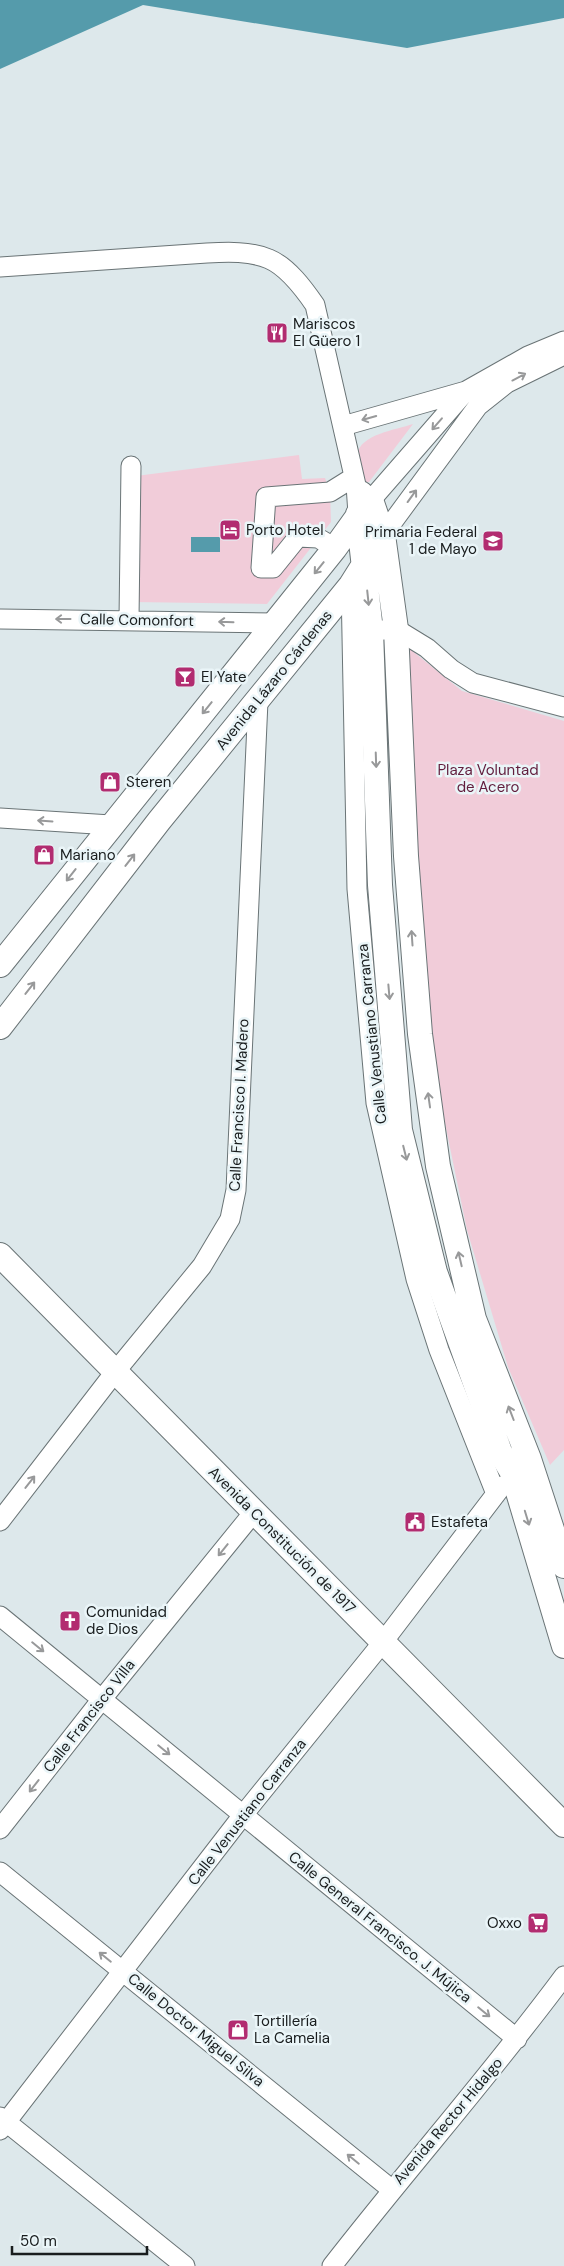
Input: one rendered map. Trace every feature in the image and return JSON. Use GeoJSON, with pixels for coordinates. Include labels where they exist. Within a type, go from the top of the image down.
{"type":"FeatureCollection","features":[{"type":"Feature","properties":{"kind":"main road"},"geometry":{"type":"LineString","coordinates":[[360,494],[383,536],[396,629],[406,856],[418,1014],[438,1166],[474,1319],[521,1465],[564,1646]]}},
{"type":"Feature","properties":{"kind":"main road"},"geometry":{"type":"LineString","coordinates":[[0,965],[335,548],[360,494]]}},
{"type":"Feature","properties":{"kind":"main road"},"geometry":{"type":"LineString","coordinates":[[360,494],[364,563],[371,631],[380,884],[400,1130],[435,1272],[500,1452],[521,1465],[564,1566]]}},
{"type":"Feature","properties":{"kind":"main road","name":"Avenida Lázaro Cárdenas"},"geometry":{"type":"LineString","coordinates":[[0,1027],[160,821],[351,585],[383,536]]}},
{"type":"Feature","properties":{"kind":"main road"},"geometry":{"type":"LineString","coordinates":[[133,800],[160,821]]}},
{"type":"Feature","properties":{"kind":"main road","name":"Avenida Constitución de 1917"},"geometry":{"type":"LineString","coordinates":[[0,1255],[564,1825]]}},
{"type":"Feature","properties":{"kind":"street"},"geometry":{"type":"LineString","coordinates":[[0,267],[237,252],[269,259],[299,282],[315,305],[360,494]]}},
{"type":"Feature","properties":{"kind":"street"},"geometry":{"type":"LineString","coordinates":[[343,426],[466,391],[528,356],[564,342]]}},
{"type":"Feature","properties":{"kind":"street","name":"Avenida Lázaro Cárdenas"},"geometry":{"type":"LineString","coordinates":[[383,536],[478,406],[507,383],[564,355]]}},
{"type":"Feature","properties":{"kind":"street"},"geometry":{"type":"LineString","coordinates":[[335,548],[318,538],[298,537],[273,568],[261,568],[266,497],[330,492],[360,494],[466,391]]}},
{"type":"Feature","properties":{"kind":"street"},"geometry":{"type":"LineString","coordinates":[[129,619],[131,466]]}},
{"type":"Feature","properties":{"kind":"street","name":"Calle Venustiano Carranza"},"geometry":{"type":"LineString","coordinates":[[351,585],[357,889],[376,1103],[416,1279],[439,1350],[496,1494]]}},
{"type":"Feature","properties":{"kind":"street","name":"Calle Comonfort"},"geometry":{"type":"LineString","coordinates":[[0,619],[129,619],[274,623]]}},
{"type":"Feature","properties":{"kind":"street"},"geometry":{"type":"LineString","coordinates":[[371,631],[396,629],[427,648],[451,669],[473,683],[564,707]]}},
{"type":"Feature","properties":{"kind":"street","name":"Calle Francisco I. Madero"},"geometry":{"type":"LineString","coordinates":[[0,1521],[115,1372],[202,1266],[230,1219],[236,1190],[258,701]]}},
{"type":"Feature","properties":{"kind":"street"},"geometry":{"type":"LineString","coordinates":[[0,818],[111,825]]}},
{"type":"Feature","properties":{"kind":"street","name":"Calle Venustiano Carranza"},"geometry":{"type":"LineString","coordinates":[[2,2123],[243,1815],[383,1642],[496,1494],[521,1465]]}},
{"type":"Feature","properties":{"kind":"street","name":"Calle Francisco Villa"},"geometry":{"type":"LineString","coordinates":[[0,1828],[254,1512]]}},
{"type":"Feature","properties":{"kind":"street","name":"Calle General Francisco. J. Mújica"},"geometry":{"type":"LineString","coordinates":[[0,1616],[517,2039]]}},
{"type":"Feature","properties":{"kind":"street","name":"Calle Doctor Miguel Silva"},"geometry":{"type":"LineString","coordinates":[[0,1872],[391,2189]]}},
{"type":"Feature","properties":{"kind":"street","name":"Avenida Rector Hidalgo"},"geometry":{"type":"LineString","coordinates":[[332,2266],[391,2189],[517,2039],[564,1976]]}},
{"type":"Feature","properties":{"kind":"street"},"geometry":{"type":"LineString","coordinates":[[2,2123],[185,2266]]}},
{"type":"Feature","properties":{"kind":"green space"},"geometry":{"type":"Polygon","coordinates":[[[413,424],[369,482],[364,482],[358,465],[357,455],[365,442],[380,434],[413,424]]]}},
{"type":"Feature","properties":{"kind":"green space","name":"Porto Hotel"},"geometry":{"type":"Polygon","coordinates":[[[299,455],[302,479],[325,478],[330,492],[331,522],[267,604],[133,602],[136,476],[299,455]]]}},
{"type":"Feature","properties":{"kind":"green space","name":"Plaza Voluntad de Acero"},"geometry":{"type":"Polygon","coordinates":[[[405,645],[462,691],[564,721],[564,1450],[550,1465],[508,1367],[467,1230],[434,1070],[416,848],[405,645]]]}},
{"type":"Feature","properties":{"kind":"water"},"geometry":{"type":"Polygon","coordinates":[[[0,0],[564,0],[564,18],[407,48],[143,5],[0,69],[0,0]]]}},
{"type":"Feature","properties":{"kind":"water"},"geometry":{"type":"Polygon","coordinates":[[[191,537],[220,537],[220,552],[191,552],[191,537]]]}},
{"type":"Feature","properties":{"kind":"place","name":"Mariscos El Güero 1"},"geometry":{"type":"Point","coordinates":[277,333]}},
{"type":"Feature","properties":{"kind":"place","name":"Porto Hotel"},"geometry":{"type":"Point","coordinates":[230,530]}},
{"type":"Feature","properties":{"kind":"place","name":"Primaria Federal 1 de Mayo"},"geometry":{"type":"Point","coordinates":[493,541]}},
{"type":"Feature","properties":{"kind":"place","name":"El Yate"},"geometry":{"type":"Point","coordinates":[185,677]}},
{"type":"Feature","properties":{"kind":"place","name":"Steren"},"geometry":{"type":"Point","coordinates":[110,782]}},
{"type":"Feature","properties":{"kind":"place","name":"Mariano"},"geometry":{"type":"Point","coordinates":[44,855]}},
{"type":"Feature","properties":{"kind":"place","name":"Estafeta"},"geometry":{"type":"Point","coordinates":[415,1522]}},
{"type":"Feature","properties":{"kind":"place","name":"Comunidad de Dios"},"geometry":{"type":"Point","coordinates":[70,1621]}},
{"type":"Feature","properties":{"kind":"place","name":"Oxxo"},"geometry":{"type":"Point","coordinates":[538,1923]}},
{"type":"Feature","properties":{"kind":"place","name":"Tortillería La Camelia"},"geometry":{"type":"Point","coordinates":[238,2030]}}]}
